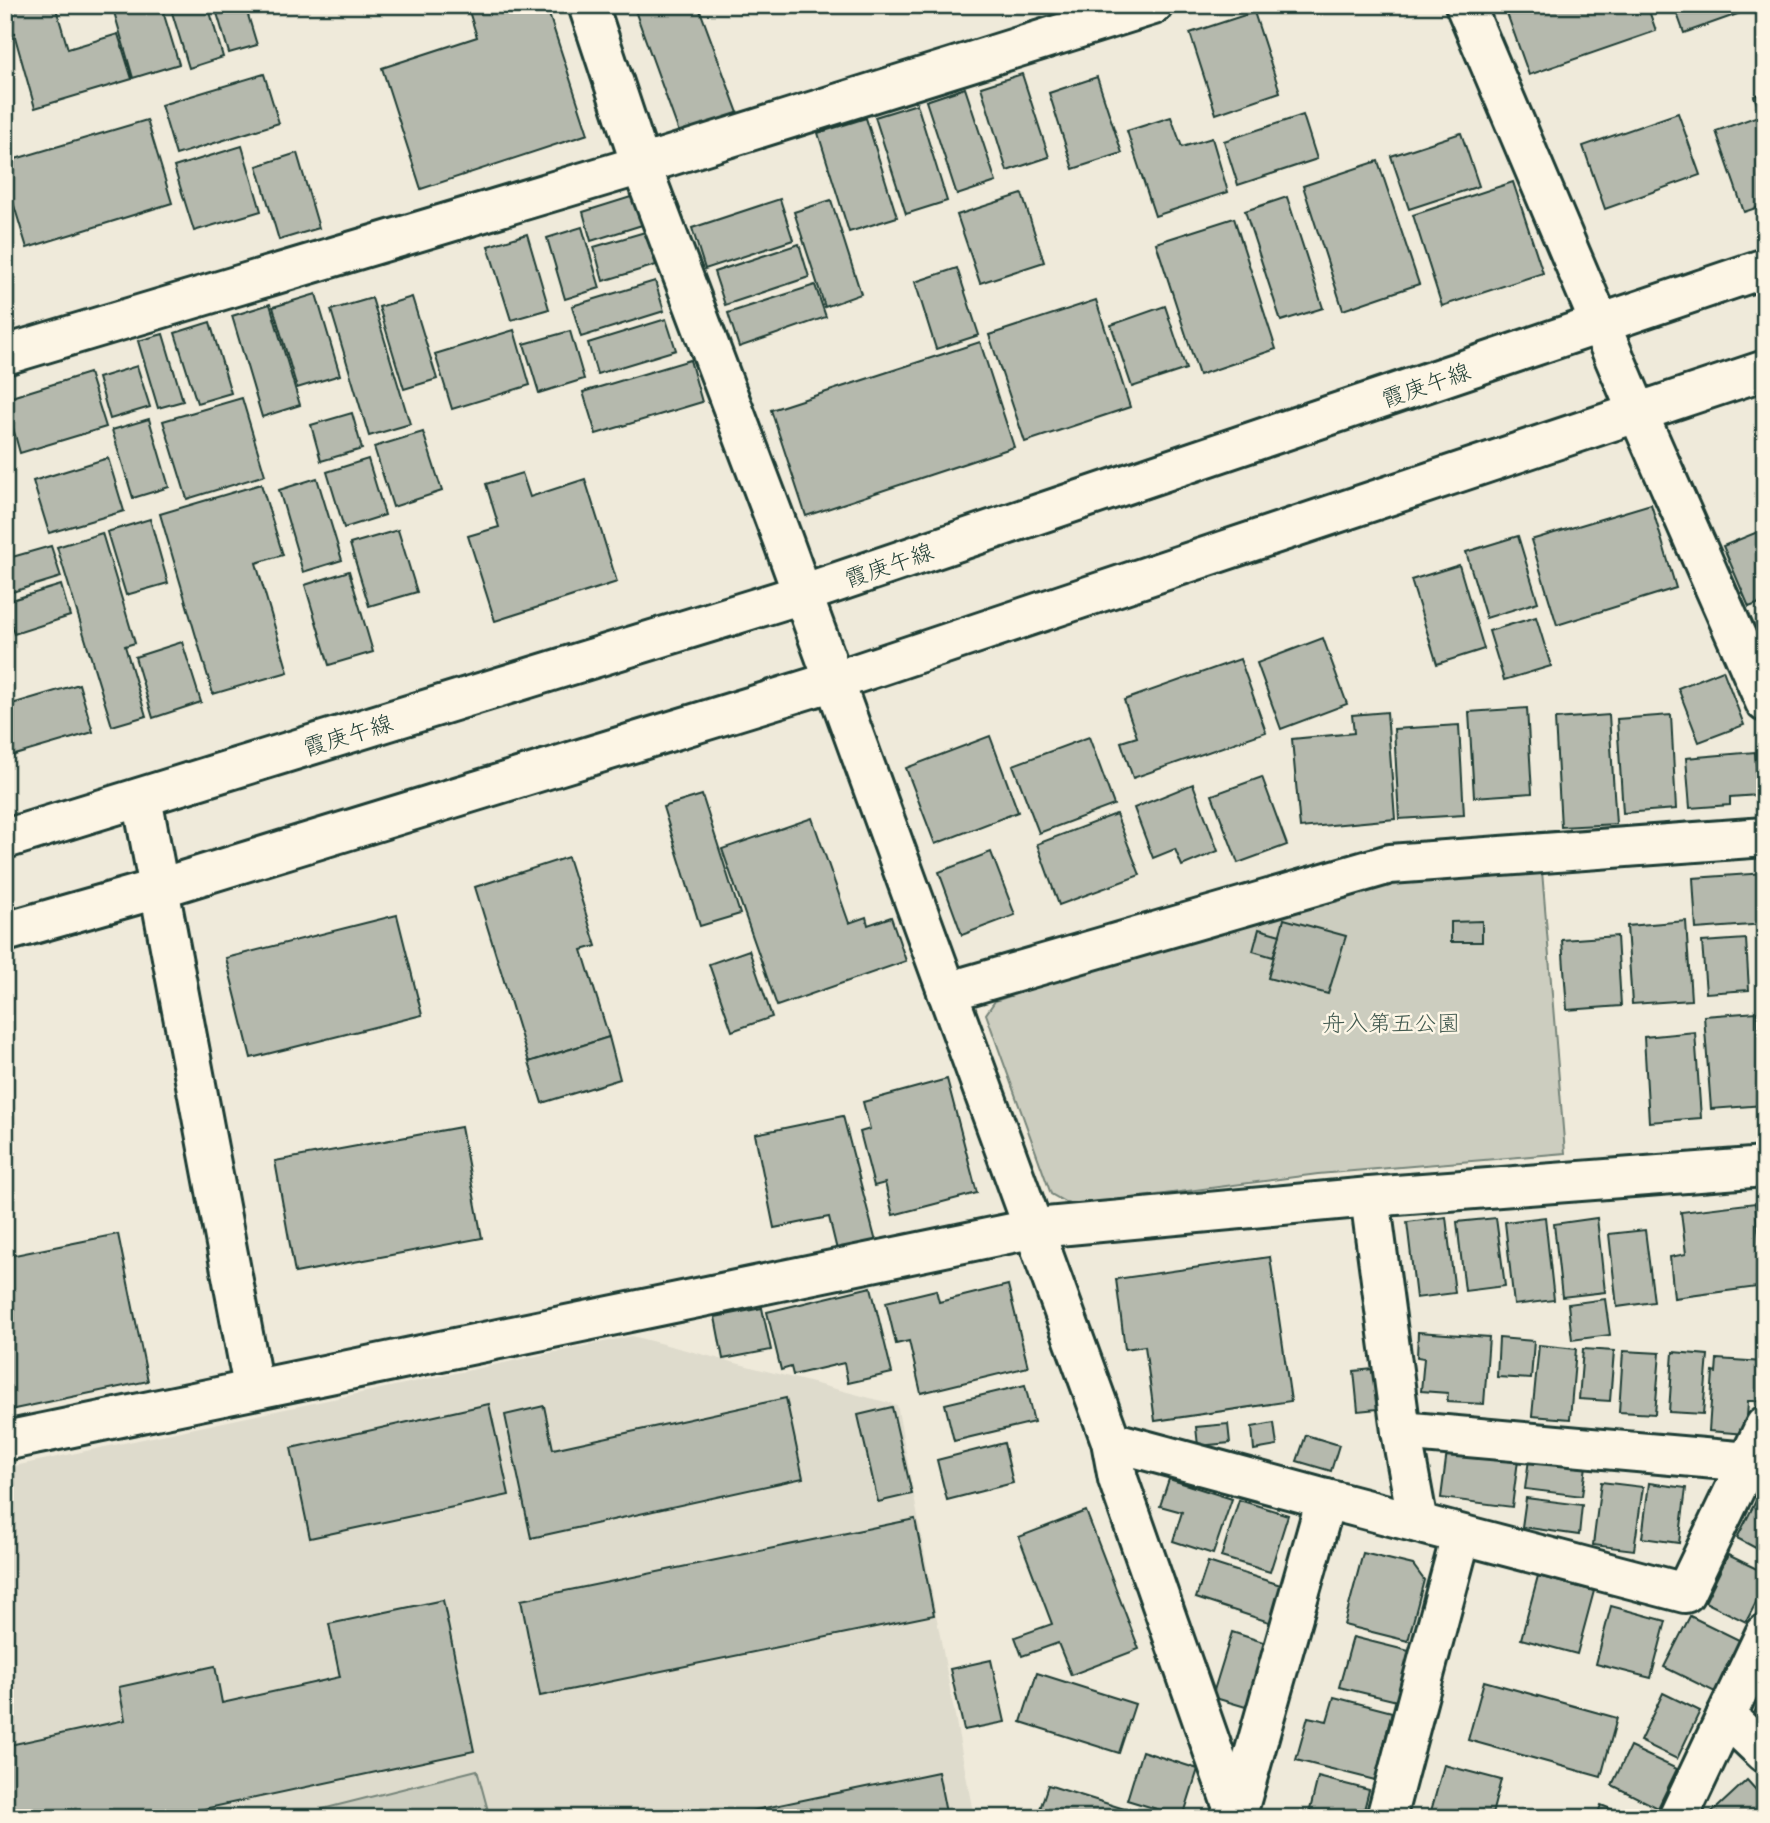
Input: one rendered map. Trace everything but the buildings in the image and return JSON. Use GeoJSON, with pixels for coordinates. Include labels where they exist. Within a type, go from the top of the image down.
{"type":"FeatureCollection","features":[{"type":"Feature","properties":{"kind":"street"},"geometry":{"type":"LineString","coordinates":[[588,5],[640,165],[1036,1228],[1111,1441],[1118,1479],[1236,1817]]}},
{"type":"Feature","properties":{"kind":"street"},"geometry":{"type":"LineString","coordinates":[[5,355],[640,165],[1153,5]]}},
{"type":"Feature","properties":{"kind":"street"},"geometry":{"type":"LineString","coordinates":[[1465,5],[1637,411],[1765,702]]}},
{"type":"Feature","properties":{"kind":"street","name":"霞庚午線"},"geometry":{"type":"LineString","coordinates":[[5,839],[802,594],[1601,326],[1765,268]]}},
{"type":"Feature","properties":{"kind":"street"},"geometry":{"type":"LineString","coordinates":[[5,932],[160,888],[834,681],[1765,370]]}},
{"type":"Feature","properties":{"kind":"street"},"geometry":{"type":"LineString","coordinates":[[142,798],[253,1387]]}},
{"type":"Feature","properties":{"kind":"street"},"geometry":{"type":"LineString","coordinates":[[947,992],[1390,864],[1765,837]]}},
{"type":"Feature","properties":{"kind":"street"},"geometry":{"type":"LineString","coordinates":[[5,1441],[253,1387],[1036,1228],[1370,1197],[1765,1167]]}},
{"type":"Feature","properties":{"kind":"street"},"geometry":{"type":"LineString","coordinates":[[1370,1197],[1401,1431],[1418,1523]]}},
{"type":"Feature","properties":{"kind":"street"},"geometry":{"type":"LineString","coordinates":[[1111,1441],[1461,1536],[1685,1593],[1765,1426]]}},
{"type":"Feature","properties":{"kind":"street"},"geometry":{"type":"LineString","coordinates":[[1401,1431],[1749,1462]]}},
{"type":"Feature","properties":{"kind":"street"},"geometry":{"type":"LineString","coordinates":[[1236,1817],[1326,1499]]}},
{"type":"Feature","properties":{"kind":"street"},"geometry":{"type":"LineString","coordinates":[[1387,1818],[1461,1536]]}},
{"type":"Feature","properties":{"kind":"street"},"geometry":{"type":"LineString","coordinates":[[1678,1818],[1765,1634]]}},
{"type":"Feature","properties":{"kind":"street"},"geometry":{"type":"LineString","coordinates":[[1726,1716],[1765,1753]]}},
{"type":"Feature","properties":{"kind":"shaded area"},"geometry":{"type":"Polygon","coordinates":[[[632,1336],[897,1405],[974,1818],[5,1818],[5,1468],[632,1336]]]}},
{"type":"Feature","properties":{"kind":"green space","name":"舟入第五公園"},"geometry":{"type":"Polygon","coordinates":[[[1542,871],[1565,1153],[1318,1174],[1072,1206],[1051,1194],[986,1014],[995,1001],[1357,880],[1542,871]]]}},
{"type":"Feature","properties":{"kind":"green space"},"geometry":{"type":"Polygon","coordinates":[[[477,1770],[490,1818],[287,1818],[477,1770]]]}}]}
